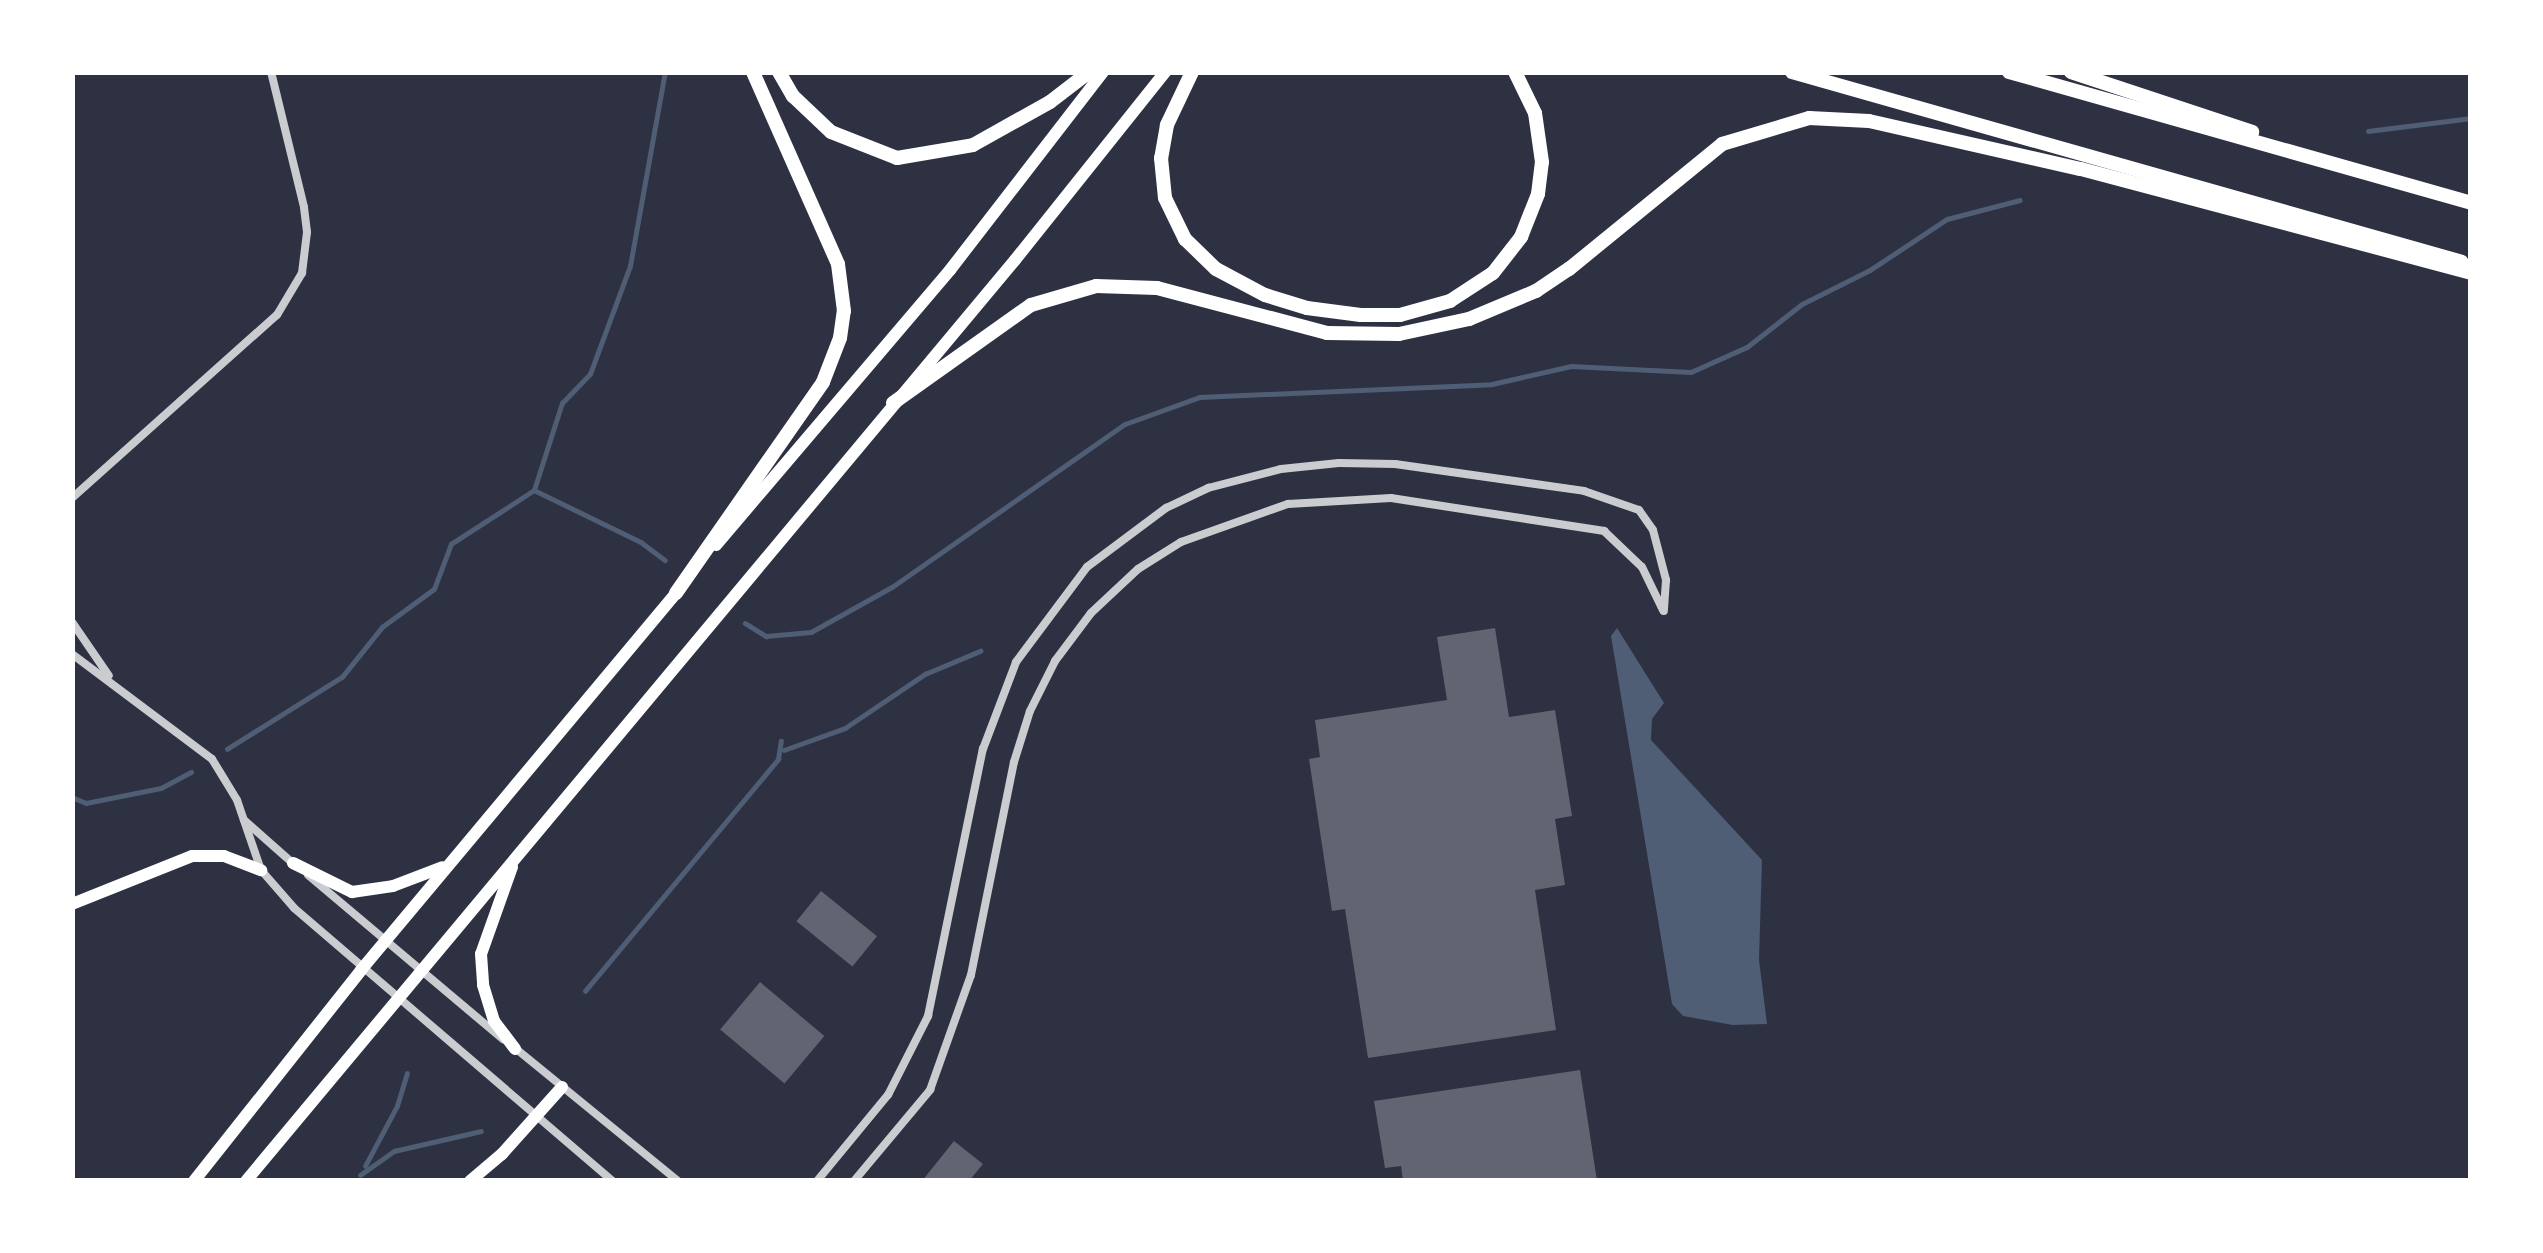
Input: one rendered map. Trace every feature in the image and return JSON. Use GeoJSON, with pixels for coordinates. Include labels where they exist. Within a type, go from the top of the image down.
{"type":"FeatureCollection","features":[{"type":"Feature","properties":{"kind":"highway"},"geometry":{"type":"LineString","coordinates":[[676,593],[823,382],[840,338],[844,311],[838,264],[753,72]]}},
{"type":"Feature","properties":{"kind":"highway"},"geometry":{"type":"LineString","coordinates":[[778,72],[793,97],[831,132],[897,158],[973,145],[1050,102],[1089,72]]}},
{"type":"Feature","properties":{"kind":"highway"},"geometry":{"type":"LineString","coordinates":[[194,1181],[361,970],[950,270],[1103,72]]}},
{"type":"Feature","properties":{"kind":"highway"},"geometry":{"type":"LineString","coordinates":[[246,1181],[1165,72]]}},
{"type":"Feature","properties":{"kind":"highway"},"geometry":{"type":"LineString","coordinates":[[1192,72],[1167,124],[1161,158],[1165,197],[1185,239],[1216,268],[1265,295],[1306,308],[1361,315],[1400,314],[1450,302],[1492,273],[1521,237],[1538,194],[1542,161],[1537,121],[1515,72]]}},
{"type":"Feature","properties":{"kind":"highway"},"geometry":{"type":"LineString","coordinates":[[1792,72],[2471,269]]}},
{"type":"Feature","properties":{"kind":"highway"},"geometry":{"type":"LineString","coordinates":[[2009,72],[2471,203]]}},
{"type":"Feature","properties":{"kind":"highway"},"geometry":{"type":"LineString","coordinates":[[2071,72],[2387,179]]}},
{"type":"Feature","properties":{"kind":"highway"},"geometry":{"type":"LineString","coordinates":[[893,403],[1031,305],[1096,286],[1157,288],[1327,333],[1399,334],[1469,320],[1536,291],[1722,144],[1809,118],[1869,121],[2081,169],[2471,269]]}},
{"type":"Feature","properties":{"kind":"highway"},"geometry":{"type":"LineString","coordinates":[[72,904],[191,856],[224,856],[261,870]]}},
{"type":"Feature","properties":{"kind":"highway"},"geometry":{"type":"LineString","coordinates":[[515,1049],[494,1021],[483,985],[482,954],[517,856]]}},
{"type":"Feature","properties":{"kind":"highway"},"geometry":{"type":"LineString","coordinates":[[293,863],[334,886],[370,892],[450,864]]}},
{"type":"Feature","properties":{"kind":"highway"},"geometry":{"type":"LineString","coordinates":[[470,1181],[562,1087]]}},
{"type":"Feature","properties":{"kind":"street"},"geometry":{"type":"LineString","coordinates":[[72,498],[277,315],[302,273],[307,251],[304,207],[271,72]]}},
{"type":"Feature","properties":{"kind":"street"},"geometry":{"type":"LineString","coordinates":[[817,1181],[888,1095],[928,1016],[970,805],[1000,698],[1027,646],[1087,567],[1166,508],[1208,488],[1281,469],[1395,464],[1584,491],[1639,510],[1653,530],[1666,580],[1664,611],[1642,567],[1604,530],[1391,498],[1288,504],[1180,542],[1138,569],[1091,613],[1055,661],[1030,711],[1013,761],[971,975],[930,1090],[854,1181]]}},
{"type":"Feature","properties":{"kind":"street"},"geometry":{"type":"LineString","coordinates":[[72,622],[113,682]]}},
{"type":"Feature","properties":{"kind":"street"},"geometry":{"type":"LineString","coordinates":[[72,654],[212,759],[243,819],[261,870],[361,970],[613,1181]]}},
{"type":"Feature","properties":{"kind":"street"},"geometry":{"type":"LineString","coordinates":[[243,819],[420,971],[678,1181]]}},
{"type":"Feature","properties":{"kind":"water"},"geometry":{"type":"Polygon","coordinates":[[[1617,628],[1664,703],[1652,719],[1651,740],[1762,860],[1759,960],[1767,1024],[1733,1025],[1683,1016],[1672,1004],[1611,636],[1617,628]]]}},
{"type":"Feature","properties":{"kind":"building"},"geometry":{"type":"Polygon","coordinates":[[[1495,628],[1509,717],[1555,710],[1572,816],[1555,819],[1565,885],[1535,890],[1556,1030],[1368,1058],[1345,909],[1332,911],[1309,759],[1320,757],[1315,720],[1447,700],[1437,637],[1495,628]]]}},
{"type":"Feature","properties":{"kind":"building"},"geometry":{"type":"Polygon","coordinates":[[[821,891],[877,936],[852,967],[796,921],[821,891]]]}},
{"type":"Feature","properties":{"kind":"building"},"geometry":{"type":"Polygon","coordinates":[[[760,982],[824,1036],[784,1083],[720,1029],[760,982]]]}},
{"type":"Feature","properties":{"kind":"building"},"geometry":{"type":"Polygon","coordinates":[[[1580,1070],[1597,1181],[1403,1181],[1401,1166],[1385,1168],[1374,1101],[1580,1070]]]}},
{"type":"Feature","properties":{"kind":"building"},"geometry":{"type":"Polygon","coordinates":[[[954,1141],[983,1164],[969,1181],[922,1181],[954,1141]]]}},
{"type":"Feature","properties":{"kind":"waterway"},"geometry":{"type":"LineString","coordinates":[[534,490],[562,403],[590,374],[630,266],[665,72]]}},
{"type":"Feature","properties":{"kind":"waterway"},"geometry":{"type":"LineString","coordinates":[[2368,131],[2471,118]]}},
{"type":"Feature","properties":{"kind":"waterway"},"geometry":{"type":"LineString","coordinates":[[745,623],[766,636],[811,632],[892,587],[1125,424],[1200,397],[1492,384],[1571,366],[1691,372],[1747,347],[1802,304],[1870,270],[1947,219],[2020,200]]}},
{"type":"Feature","properties":{"kind":"waterway"},"geometry":{"type":"LineString","coordinates":[[534,490],[641,542],[665,560]]}},
{"type":"Feature","properties":{"kind":"waterway"},"geometry":{"type":"LineString","coordinates":[[227,749],[342,677],[382,627],[434,589],[451,544],[534,490]]}},
{"type":"Feature","properties":{"kind":"waterway"},"geometry":{"type":"LineString","coordinates":[[784,750],[845,728],[925,674],[980,651]]}},
{"type":"Feature","properties":{"kind":"waterway"},"geometry":{"type":"LineString","coordinates":[[585,991],[778,759],[781,741]]}},
{"type":"Feature","properties":{"kind":"waterway"},"geometry":{"type":"LineString","coordinates":[[72,797],[86,803],[161,788],[191,772]]}},
{"type":"Feature","properties":{"kind":"waterway"},"geometry":{"type":"LineString","coordinates":[[365,1166],[397,1106],[407,1074]]}},
{"type":"Feature","properties":{"kind":"waterway"},"geometry":{"type":"LineString","coordinates":[[360,1175],[394,1151],[481,1131]]}}]}
